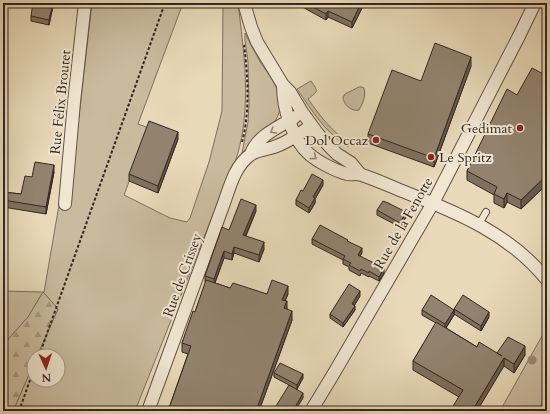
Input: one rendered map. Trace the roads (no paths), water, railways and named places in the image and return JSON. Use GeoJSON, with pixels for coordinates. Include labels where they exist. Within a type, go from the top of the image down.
{"type":"FeatureCollection","features":[{"type":"Feature","properties":{"kind":"street","name":"Rue Félix Broutet"},"geometry":{"type":"LineString","coordinates":[[65,204],[85,3]]}},
{"type":"Feature","properties":{"kind":"street"},"geometry":{"type":"LineString","coordinates":[[244,3],[248,21],[257,42],[283,85],[290,92],[311,126],[337,154],[351,163],[360,174]]}},
{"type":"Feature","properties":{"kind":"street","name":"Rue de la Fenotte"},"geometry":{"type":"LineString","coordinates":[[311,411],[433,203],[535,3]]}},
{"type":"Feature","properties":{"kind":"street"},"geometry":{"type":"LineString","coordinates":[[283,85],[283,94],[289,121],[296,136],[310,155],[325,165],[347,174],[360,174],[433,203],[480,224],[516,249],[547,280]]}},
{"type":"Feature","properties":{"kind":"street","name":"Rue de Crissey"},"geometry":{"type":"LineString","coordinates":[[148,411],[233,177],[240,165],[251,154],[253,148],[259,141],[302,112]]}},
{"type":"Feature","properties":{"kind":"street"},"geometry":{"type":"LineString","coordinates":[[251,154],[286,142],[311,126]]}},
{"type":"Feature","properties":{"kind":"lane"},"geometry":{"type":"LineString","coordinates":[[480,224],[486,212]]}},
{"type":"Feature","properties":{"kind":"lane"},"geometry":{"type":"LineString","coordinates":[[544,411],[547,403]]}},
{"type":"Feature","properties":{"kind":"place","name":"Gedimat"},"geometry":{"type":"Point","coordinates":[520,128]}},
{"type":"Feature","properties":{"kind":"place","name":"Dol'Occaz"},"geometry":{"type":"Point","coordinates":[376,140]}},
{"type":"Feature","properties":{"kind":"place","name":"Le Spritz"},"geometry":{"type":"Point","coordinates":[431,157]}}]}
